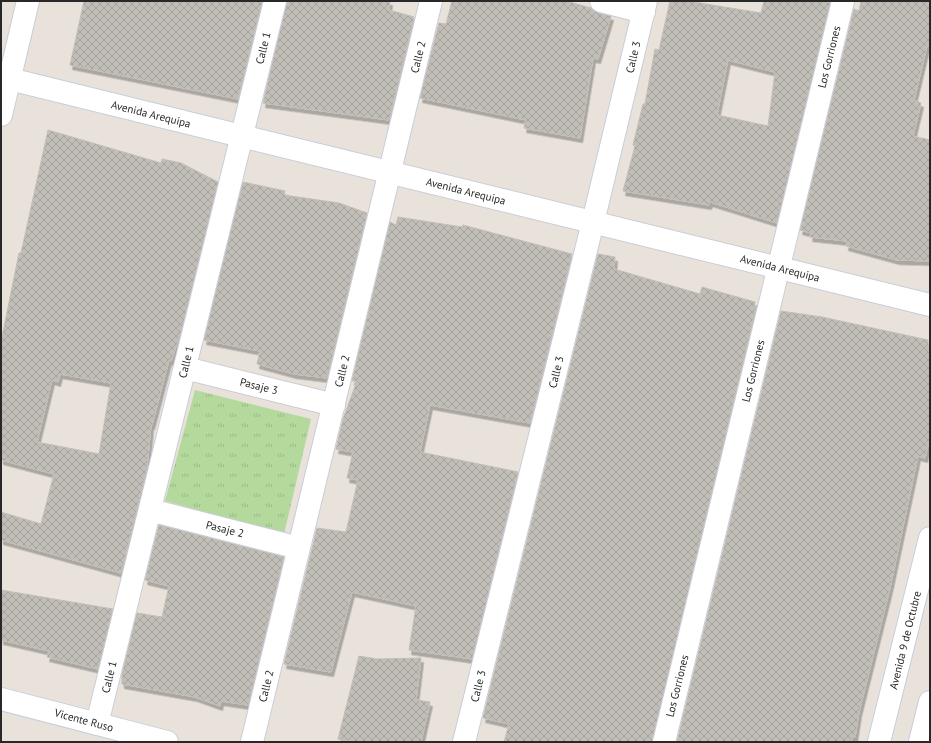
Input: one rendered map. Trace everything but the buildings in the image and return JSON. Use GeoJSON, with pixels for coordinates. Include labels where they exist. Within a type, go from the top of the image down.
{"type":"FeatureCollection","features":[{"type":"Feature","properties":{"kind":"street"},"geometry":{"type":"LineString","coordinates":[[1,115],[5,78],[28,1]]}},
{"type":"Feature","properties":{"kind":"street","name":"Calle 1"},"geometry":{"type":"LineString","coordinates":[[97,724],[274,1]]}},
{"type":"Feature","properties":{"kind":"street","name":"Calle 2"},"geometry":{"type":"LineString","coordinates":[[252,742],[431,1]]}},
{"type":"Feature","properties":{"kind":"street"},"geometry":{"type":"LineString","coordinates":[[601,1],[645,6]]}},
{"type":"Feature","properties":{"kind":"street","name":"Los Gorriones"},"geometry":{"type":"LineString","coordinates":[[664,742],[843,1]]}},
{"type":"Feature","properties":{"kind":"street","name":"Calle 3"},"geometry":{"type":"LineString","coordinates":[[464,742],[645,6]]}},
{"type":"Feature","properties":{"kind":"street","name":"Avenida Arequipa"},"geometry":{"type":"LineString","coordinates":[[5,78],[930,305]]}},
{"type":"Feature","properties":{"kind":"street","name":"Pasaje 3"},"geometry":{"type":"LineString","coordinates":[[185,368],[334,405]]}},
{"type":"Feature","properties":{"kind":"street","name":"Pasaje 2"},"geometry":{"type":"LineString","coordinates":[[150,510],[299,548]]}},
{"type":"Feature","properties":{"kind":"street","name":"Avenida 9 de Octubre"},"geometry":{"type":"LineString","coordinates":[[879,742],[930,538]]}},
{"type":"Feature","properties":{"kind":"street","name":"Vicente Ruso"},"geometry":{"type":"LineString","coordinates":[[1,699],[166,742]]}},
{"type":"Feature","properties":{"kind":"street"},"geometry":{"type":"LineString","coordinates":[[920,742],[929,708]]}},
{"type":"Feature","properties":{"kind":"green space"},"geometry":{"type":"Polygon","coordinates":[[[195,390],[311,419],[284,534],[165,501],[195,390]]]}}]}
